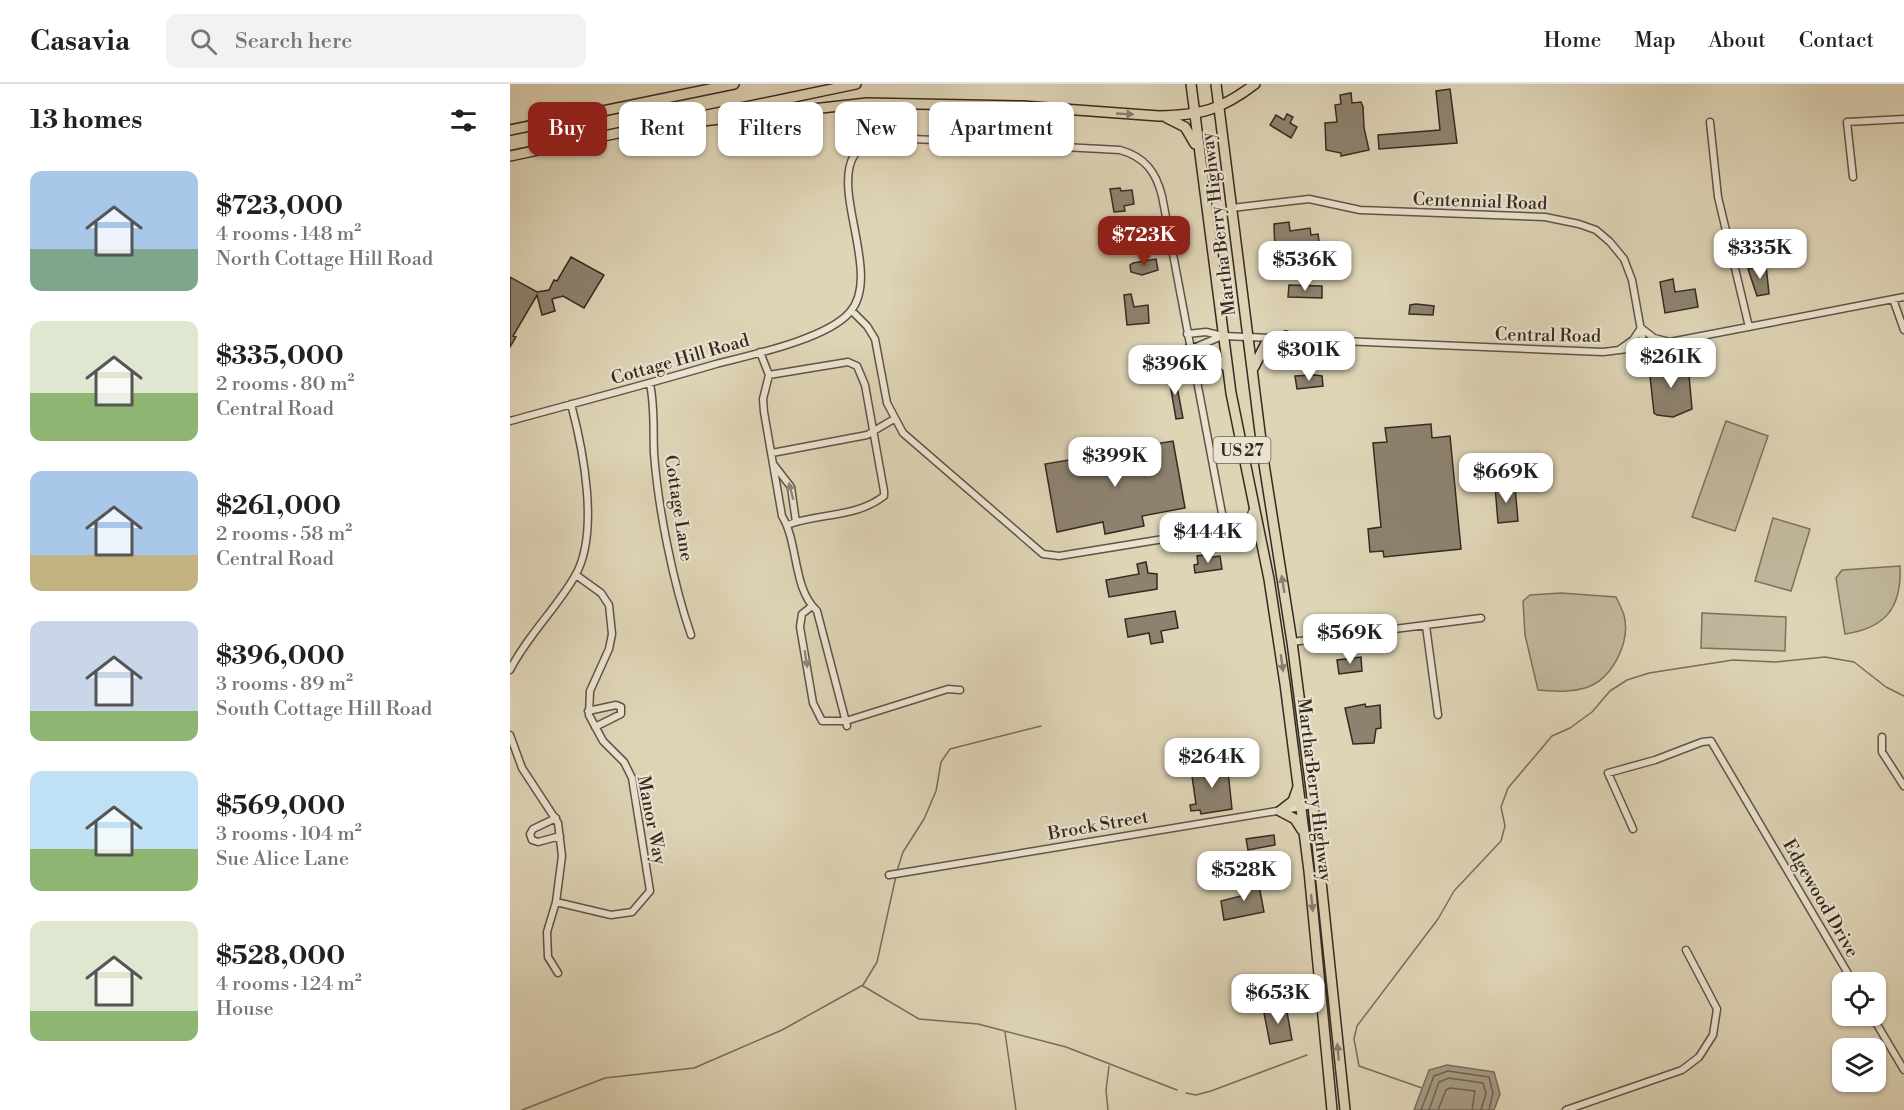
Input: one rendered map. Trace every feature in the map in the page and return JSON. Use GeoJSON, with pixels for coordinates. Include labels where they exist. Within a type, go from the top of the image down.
{"type":"FeatureCollection","features":[{"type":"Feature","properties":{"kind":"highway"},"geometry":{"type":"LineString","coordinates":[[510,130],[734,84]]}},
{"type":"Feature","properties":{"kind":"highway"},"geometry":{"type":"LineString","coordinates":[[706,115],[856,84]]}},
{"type":"Feature","properties":{"kind":"highway","name":"Martha Berry Highway"},"geometry":{"type":"LineString","coordinates":[[1191,84],[1227,367],[1279,642],[1299,785],[1332,1110]]}},
{"type":"Feature","properties":{"kind":"highway","name":"Martha Berry Highway"},"geometry":{"type":"LineString","coordinates":[[1216,84],[1264,464],[1292,642],[1313,805],[1345,1110]]}},
{"type":"Feature","properties":{"kind":"highway"},"geometry":{"type":"LineString","coordinates":[[706,121],[867,103],[1022,106],[1159,116],[1194,115],[1220,108],[1255,84]]}},
{"type":"Feature","properties":{"kind":"highway"},"geometry":{"type":"LineString","coordinates":[[1159,116],[1185,127],[1198,151]]}},
{"type":"Feature","properties":{"kind":"highway"},"geometry":{"type":"LineString","coordinates":[[510,156],[619,133]]}},
{"type":"Feature","properties":{"kind":"highway"},"geometry":{"type":"LineString","coordinates":[[1253,372],[1260,349],[1286,336]]}},
{"type":"Feature","properties":{"kind":"highway"},"geometry":{"type":"LineString","coordinates":[[1190,348],[1205,350],[1227,367]]}},
{"type":"Feature","properties":{"kind":"highway"},"geometry":{"type":"LineString","coordinates":[[1279,642],[1292,642]]}},
{"type":"Feature","properties":{"kind":"highway"},"geometry":{"type":"LineString","coordinates":[[1299,785],[1293,801],[1280,811],[1295,819],[1305,836]]}},
{"type":"Feature","properties":{"kind":"street"},"geometry":{"type":"LineString","coordinates":[[1853,177],[1847,122],[1904,119]]}},
{"type":"Feature","properties":{"kind":"street"},"geometry":{"type":"LineString","coordinates":[[1710,122],[1718,197],[1749,327]]}},
{"type":"Feature","properties":{"kind":"street"},"geometry":{"type":"LineString","coordinates":[[1225,529],[1156,175],[1133,154],[1120,150],[883,138],[868,143],[855,154],[847,173],[863,279],[852,311],[867,326],[875,339],[887,403],[894,419],[916,445],[1043,554],[1059,556],[1238,527],[1249,528],[1261,541]]}},
{"type":"Feature","properties":{"kind":"street","name":"Centennial Road"},"geometry":{"type":"LineString","coordinates":[[1232,208],[1309,199],[1360,210],[1545,218],[1579,224],[1596,230],[1624,259],[1632,280],[1644,347]]}},
{"type":"Feature","properties":{"kind":"street","name":"Central Road"},"geometry":{"type":"LineString","coordinates":[[1187,334],[1206,332],[1223,336],[1286,336],[1574,352],[1618,350],[1673,342],[1904,297]]}},
{"type":"Feature","properties":{"kind":"street"},"geometry":{"type":"LineString","coordinates":[[1893,299],[1904,330]]}},
{"type":"Feature","properties":{"kind":"street","name":"Cottage Hill Road"},"geometry":{"type":"LineString","coordinates":[[510,421],[760,352],[825,331],[852,311]]}},
{"type":"Feature","properties":{"kind":"street"},"geometry":{"type":"LineString","coordinates":[[1618,350],[1633,340],[1641,328],[1654,338],[1673,342]]}},
{"type":"Feature","properties":{"kind":"street","name":"Central Road"},"geometry":{"type":"LineString","coordinates":[[1190,348],[1208,344],[1223,336]]}},
{"type":"Feature","properties":{"kind":"street"},"geometry":{"type":"LineString","coordinates":[[760,352],[769,375],[763,399],[782,516],[787,525],[797,570],[812,606],[817,611],[847,723]]}},
{"type":"Feature","properties":{"kind":"street"},"geometry":{"type":"LineString","coordinates":[[769,375],[848,362],[857,366],[861,372],[874,431],[884,496],[844,513],[787,525]]}},
{"type":"Feature","properties":{"kind":"street","name":"Cottage Lane"},"geometry":{"type":"LineString","coordinates":[[650,384],[655,411],[654,453],[658,485],[679,601],[691,635]]}},
{"type":"Feature","properties":{"kind":"street"},"geometry":{"type":"LineString","coordinates":[[510,669],[518,654],[576,575],[586,538],[587,489],[581,441],[571,404]]}},
{"type":"Feature","properties":{"kind":"street"},"geometry":{"type":"LineString","coordinates":[[772,453],[867,435],[894,419]]}},
{"type":"Feature","properties":{"kind":"street"},"geometry":{"type":"LineString","coordinates":[[774,465],[791,487],[796,522]]}},
{"type":"Feature","properties":{"kind":"street"},"geometry":{"type":"LineString","coordinates":[[1238,527],[1248,522],[1254,507]]}},
{"type":"Feature","properties":{"kind":"street"},"geometry":{"type":"LineString","coordinates":[[576,575],[601,593],[609,605],[612,634],[609,649],[590,691],[588,711],[616,705],[621,706],[621,714],[595,727]]}},
{"type":"Feature","properties":{"kind":"street"},"geometry":{"type":"LineString","coordinates":[[812,606],[802,614],[800,627],[815,711],[822,721],[847,723],[948,689],[960,690]]}},
{"type":"Feature","properties":{"kind":"street"},"geometry":{"type":"LineString","coordinates":[[1292,642],[1481,618]]}},
{"type":"Feature","properties":{"kind":"street"},"geometry":{"type":"LineString","coordinates":[[1426,626],[1438,715]]}},
{"type":"Feature","properties":{"kind":"street"},"geometry":{"type":"LineString","coordinates":[[510,650],[518,654]]}},
{"type":"Feature","properties":{"kind":"street","name":"Manor Way"},"geometry":{"type":"LineString","coordinates":[[556,902],[611,915],[632,912],[650,891],[632,778],[624,762],[603,741],[588,711]]}},
{"type":"Feature","properties":{"kind":"street"},"geometry":{"type":"LineString","coordinates":[[510,735],[522,768],[556,818],[560,836],[562,856],[556,902],[547,932],[548,957],[558,973]]}},
{"type":"Feature","properties":{"kind":"street"},"geometry":{"type":"LineString","coordinates":[[1882,737],[1882,752],[1904,786]]}},
{"type":"Feature","properties":{"kind":"street","name":"Edgewood Drive"},"geometry":{"type":"LineString","coordinates":[[1633,829],[1608,773],[1655,760],[1708,741],[1720,754],[1847,972]]}},
{"type":"Feature","properties":{"kind":"street","name":"Brock Street"},"geometry":{"type":"LineString","coordinates":[[889,875],[1313,805]]}},
{"type":"Feature","properties":{"kind":"street"},"geometry":{"type":"LineString","coordinates":[[556,818],[533,829],[530,834],[532,840],[538,842],[560,836]]}},
{"type":"Feature","properties":{"kind":"street"},"geometry":{"type":"LineString","coordinates":[[1566,1110],[1682,1070],[1699,1057],[1713,1035],[1717,1009],[1686,950]]}},
{"type":"Feature","properties":{"kind":"street"},"geometry":{"type":"LineString","coordinates":[[1878,1026],[1904,1070]]}},
{"type":"Feature","properties":{"kind":"shaded area"},"geometry":{"type":"Polygon","coordinates":[[[1726,421],[1768,436],[1735,531],[1692,517],[1726,421]]]}},
{"type":"Feature","properties":{"kind":"shaded area"},"geometry":{"type":"Polygon","coordinates":[[[1773,518],[1810,529],[1791,591],[1755,581],[1773,518]]]}},
{"type":"Feature","properties":{"kind":"shaded area"},"geometry":{"type":"Polygon","coordinates":[[[1900,566],[1898,593],[1889,613],[1871,627],[1845,634],[1836,578],[1842,570],[1900,566]]]}},
{"type":"Feature","properties":{"kind":"shaded area"},"geometry":{"type":"Polygon","coordinates":[[[1561,593],[1616,597],[1624,615],[1625,637],[1611,669],[1595,684],[1573,691],[1538,690],[1525,635],[1523,601],[1530,595],[1561,593]]]}},
{"type":"Feature","properties":{"kind":"shaded area"},"geometry":{"type":"Polygon","coordinates":[[[1702,613],[1786,617],[1785,651],[1701,648],[1702,613]]]}},
{"type":"Feature","properties":{"kind":"water"},"geometry":{"type":"Polygon","coordinates":[[[1447,1065],[1494,1072],[1500,1094],[1494,1110],[1414,1110],[1429,1070],[1447,1065]]]}},
{"type":"Feature","properties":{"kind":"building"},"geometry":{"type":"Polygon","coordinates":[[[1450,89],[1457,143],[1379,149],[1378,135],[1440,130],[1436,91],[1450,89]]]}},
{"type":"Feature","properties":{"kind":"building"},"geometry":{"type":"Polygon","coordinates":[[[1351,93],[1352,103],[1361,102],[1363,107],[1364,128],[1369,150],[1341,156],[1341,153],[1326,150],[1325,123],[1337,122],[1335,105],[1341,104],[1340,95],[1351,93]]]}},
{"type":"Feature","properties":{"kind":"building"},"geometry":{"type":"Polygon","coordinates":[[[1287,114],[1293,117],[1290,123],[1297,127],[1291,138],[1270,125],[1276,115],[1284,120],[1287,114]]]}},
{"type":"Feature","properties":{"kind":"building"},"geometry":{"type":"Polygon","coordinates":[[[1120,188],[1121,191],[1132,190],[1134,204],[1124,206],[1125,211],[1114,212],[1110,189],[1120,188]]]}},
{"type":"Feature","properties":{"kind":"building"},"geometry":{"type":"Polygon","coordinates":[[[1289,222],[1290,231],[1310,228],[1311,235],[1318,234],[1320,248],[1312,249],[1313,255],[1293,258],[1294,263],[1280,265],[1278,252],[1275,252],[1274,224],[1289,222]]]}},
{"type":"Feature","properties":{"kind":"building"},"geometry":{"type":"Polygon","coordinates":[[[571,257],[604,275],[584,308],[563,296],[552,299],[555,311],[542,315],[537,295],[513,336],[516,337],[510,347],[510,277],[537,292],[549,290],[571,257]]]}},
{"type":"Feature","properties":{"kind":"building"},"geometry":{"type":"Polygon","coordinates":[[[1156,259],[1158,270],[1142,275],[1131,272],[1130,265],[1133,263],[1156,259]]]}},
{"type":"Feature","properties":{"kind":"building"},"geometry":{"type":"Polygon","coordinates":[[[1766,265],[1769,294],[1757,296],[1748,269],[1766,265]]]}},
{"type":"Feature","properties":{"kind":"building"},"geometry":{"type":"Polygon","coordinates":[[[1673,279],[1675,292],[1695,289],[1698,307],[1665,313],[1660,282],[1673,279]]]}},
{"type":"Feature","properties":{"kind":"building"},"geometry":{"type":"Polygon","coordinates":[[[1289,285],[1322,286],[1322,298],[1288,297],[1289,285]]]}},
{"type":"Feature","properties":{"kind":"building"},"geometry":{"type":"Polygon","coordinates":[[[1131,294],[1134,307],[1148,305],[1149,323],[1127,325],[1124,295],[1131,294]]]}},
{"type":"Feature","properties":{"kind":"building"},"geometry":{"type":"Polygon","coordinates":[[[1410,305],[1434,306],[1433,315],[1409,314],[1410,305]]]}},
{"type":"Feature","properties":{"kind":"building"},"geometry":{"type":"Polygon","coordinates":[[[1678,361],[1678,365],[1688,364],[1692,409],[1673,417],[1657,415],[1654,413],[1649,367],[1658,367],[1658,363],[1678,361]]]}},
{"type":"Feature","properties":{"kind":"building"},"geometry":{"type":"Polygon","coordinates":[[[1174,371],[1183,418],[1176,419],[1168,372],[1174,371]]]}},
{"type":"Feature","properties":{"kind":"building"},"geometry":{"type":"Polygon","coordinates":[[[1295,376],[1322,376],[1323,386],[1297,389],[1295,376]]]}},
{"type":"Feature","properties":{"kind":"building"},"geometry":{"type":"Polygon","coordinates":[[[1431,424],[1432,438],[1450,436],[1461,549],[1384,557],[1383,551],[1370,552],[1368,529],[1381,527],[1373,443],[1387,442],[1385,428],[1431,424]]]}},
{"type":"Feature","properties":{"kind":"building"},"geometry":{"type":"Polygon","coordinates":[[[1173,441],[1185,508],[1142,516],[1144,526],[1105,534],[1103,522],[1057,532],[1045,464],[1173,441]]]}},
{"type":"Feature","properties":{"kind":"building"},"geometry":{"type":"Polygon","coordinates":[[[1513,485],[1518,521],[1498,523],[1495,486],[1513,485]]]}},
{"type":"Feature","properties":{"kind":"building"},"geometry":{"type":"Polygon","coordinates":[[[1205,555],[1206,558],[1220,556],[1222,569],[1195,573],[1194,565],[1198,564],[1197,556],[1205,555]]]}},
{"type":"Feature","properties":{"kind":"building"},"geometry":{"type":"Polygon","coordinates":[[[1146,562],[1148,573],[1157,574],[1157,589],[1109,597],[1106,580],[1139,574],[1137,564],[1146,562]]]}},
{"type":"Feature","properties":{"kind":"building"},"geometry":{"type":"Polygon","coordinates":[[[1175,611],[1178,628],[1161,631],[1163,642],[1151,644],[1149,633],[1128,637],[1125,619],[1175,611]]]}},
{"type":"Feature","properties":{"kind":"building"},"geometry":{"type":"Polygon","coordinates":[[[1361,657],[1362,671],[1339,674],[1337,660],[1361,657]]]}},
{"type":"Feature","properties":{"kind":"building"},"geometry":{"type":"Polygon","coordinates":[[[1365,704],[1366,707],[1380,705],[1381,728],[1376,729],[1374,743],[1353,744],[1345,708],[1365,704]]]}},
{"type":"Feature","properties":{"kind":"building"},"geometry":{"type":"Polygon","coordinates":[[[1227,762],[1232,809],[1201,814],[1200,810],[1191,811],[1190,805],[1196,804],[1191,769],[1227,762]]]}},
{"type":"Feature","properties":{"kind":"building"},"geometry":{"type":"Polygon","coordinates":[[[1274,835],[1275,845],[1248,850],[1246,839],[1274,835]]]}},
{"type":"Feature","properties":{"kind":"building"},"geometry":{"type":"Polygon","coordinates":[[[1258,880],[1264,912],[1224,920],[1221,901],[1241,896],[1239,883],[1258,880]]]}},
{"type":"Feature","properties":{"kind":"building"},"geometry":{"type":"Polygon","coordinates":[[[1285,1001],[1292,1040],[1270,1044],[1264,1013],[1278,1011],[1277,1002],[1285,1001]]]}},
{"type":"Feature","properties":{"kind":"waterway"},"geometry":{"type":"LineString","coordinates":[[1422,1088],[1359,1066],[1354,1039],[1357,1026],[1438,919],[1454,891],[1501,841],[1505,826],[1501,807],[1508,788],[1552,736],[1570,728],[1592,712],[1610,691],[1627,680],[1649,673],[1733,660],[1776,662],[1825,657],[1854,662],[1886,687],[1904,696]]}},
{"type":"Feature","properties":{"kind":"waterway"},"geometry":{"type":"LineString","coordinates":[[897,871],[903,852],[924,819],[936,791],[941,762],[950,749],[1041,726]]}},
{"type":"Feature","properties":{"kind":"waterway"},"geometry":{"type":"LineString","coordinates":[[522,1110],[605,1078],[694,1068],[782,1030],[863,985],[877,962],[896,876]]}},
{"type":"Feature","properties":{"kind":"waterway"},"geometry":{"type":"LineString","coordinates":[[863,986],[919,1019],[978,1024],[1066,1047],[1177,1090]]}},
{"type":"Feature","properties":{"kind":"waterway"},"geometry":{"type":"LineString","coordinates":[[1005,1032],[1016,1110]]}},
{"type":"Feature","properties":{"kind":"waterway"},"geometry":{"type":"LineString","coordinates":[[1186,1093],[1196,1095],[1211,1091],[1307,1055]]}},
{"type":"Feature","properties":{"kind":"waterway"},"geometry":{"type":"LineString","coordinates":[[1108,1110],[1106,1090],[1109,1066]]}}]}
